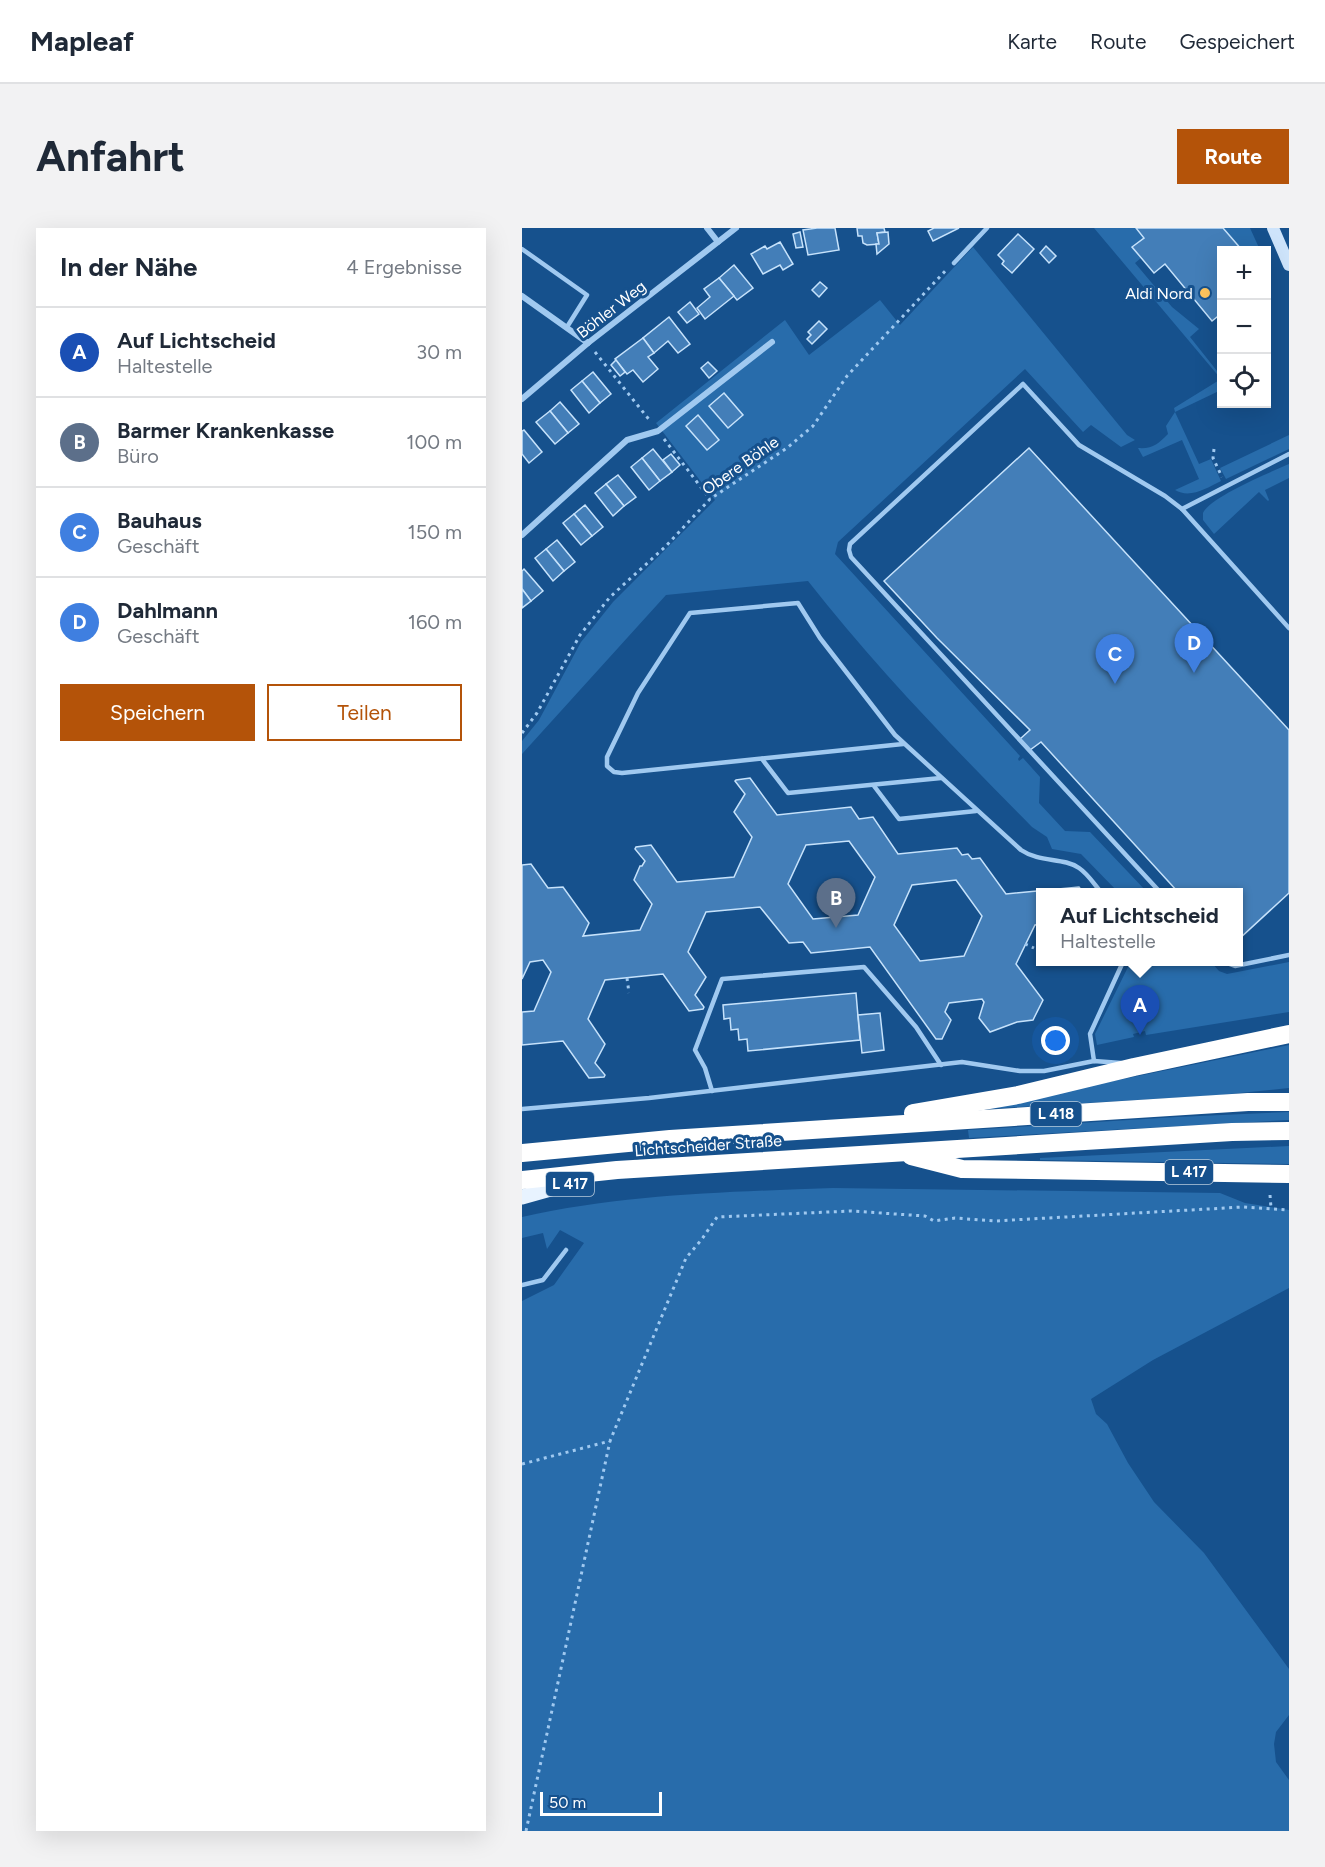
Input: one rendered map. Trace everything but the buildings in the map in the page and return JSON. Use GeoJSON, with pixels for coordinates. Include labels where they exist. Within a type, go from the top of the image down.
{"type":"FeatureCollection","features":[{"type":"Feature","properties":{"kind":"highway"},"geometry":{"type":"LineString","coordinates":[[823,1129],[1018,1095],[1134,1066],[1289,1034]]}},
{"type":"Feature","properties":{"kind":"highway","name":"L 418"},"geometry":{"type":"LineString","coordinates":[[823,1129],[1248,1102],[1289,1102]]}},
{"type":"Feature","properties":{"kind":"highway","name":"Lichtscheider Straße"},"geometry":{"type":"LineString","coordinates":[[522,1153],[658,1140],[823,1129]]}},
{"type":"Feature","properties":{"kind":"highway","name":"L 418"},"geometry":{"type":"LineString","coordinates":[[900,1153],[1232,1132],[1289,1131]]}},
{"type":"Feature","properties":{"kind":"highway","name":"Lichtscheider Straße"},"geometry":{"type":"LineString","coordinates":[[617,1170],[900,1153]]}},
{"type":"Feature","properties":{"kind":"highway","name":"L 417"},"geometry":{"type":"LineString","coordinates":[[900,1153],[962,1169],[1265,1173],[1288,1179]]}},
{"type":"Feature","properties":{"kind":"highway","name":"L 418"},"geometry":{"type":"LineString","coordinates":[[522,1180],[617,1170]]}},
{"type":"Feature","properties":{"kind":"main road","name":"Lichtscheider Straße"},"geometry":{"type":"LineString","coordinates":[[522,1197],[617,1170]]}},
{"type":"Feature","properties":{"kind":"street"},"geometry":{"type":"LineString","coordinates":[[707,228],[718,242]]}},
{"type":"Feature","properties":{"kind":"street","name":"Böhler Weg"},"geometry":{"type":"LineString","coordinates":[[522,399],[588,343],[736,228]]}},
{"type":"Feature","properties":{"kind":"street"},"geometry":{"type":"LineString","coordinates":[[1273,228],[1289,265]]}},
{"type":"Feature","properties":{"kind":"street"},"geometry":{"type":"LineString","coordinates":[[522,296],[588,343]]}},
{"type":"Feature","properties":{"kind":"street"},"geometry":{"type":"LineString","coordinates":[[522,535],[627,440],[658,431],[772,342]]}},
{"type":"Feature","properties":{"kind":"lane"},"geometry":{"type":"LineString","coordinates":[[954,262],[987,228]]}},
{"type":"Feature","properties":{"kind":"lane"},"geometry":{"type":"LineString","coordinates":[[522,249],[587,295],[567,327]]}},
{"type":"Feature","properties":{"kind":"lane"},"geometry":{"type":"LineString","coordinates":[[1156,888],[851,557],[850,544],[1023,384],[1079,446],[1165,496],[1182,509],[1289,628]]}},
{"type":"Feature","properties":{"kind":"lane"},"geometry":{"type":"LineString","coordinates":[[1182,509],[1289,454]]}},
{"type":"Feature","properties":{"kind":"lane"},"geometry":{"type":"LineString","coordinates":[[903,744],[622,773],[614,772],[607,766],[607,757],[638,693],[690,614],[798,603],[820,638],[884,723],[903,744],[976,811],[1030,856],[1072,864],[1080,868],[1098,888]]}},
{"type":"Feature","properties":{"kind":"lane"},"geometry":{"type":"LineString","coordinates":[[762,759],[788,793],[941,778]]}},
{"type":"Feature","properties":{"kind":"lane"},"geometry":{"type":"LineString","coordinates":[[874,786],[899,819],[976,811]]}},
{"type":"Feature","properties":{"kind":"lane"},"geometry":{"type":"LineString","coordinates":[[1243,964],[1289,955]]}},
{"type":"Feature","properties":{"kind":"lane"},"geometry":{"type":"LineString","coordinates":[[1094,1060],[1090,1034],[1121,966]]}},
{"type":"Feature","properties":{"kind":"lane"},"geometry":{"type":"LineString","coordinates":[[712,1091],[705,1068],[695,1050],[722,979],[864,967],[916,1027],[941,1065]]}},
{"type":"Feature","properties":{"kind":"lane"},"geometry":{"type":"LineString","coordinates":[[522,1109],[712,1091],[962,1062],[1020,1071],[1044,1071],[1094,1060],[1116,1061],[1134,1066]]}},
{"type":"Feature","properties":{"kind":"lane"},"geometry":{"type":"LineString","coordinates":[[522,1285],[543,1280],[566,1250]]}},
{"type":"Feature","properties":{"kind":"path","name":"Obere Böhle"},"geometry":{"type":"LineString","coordinates":[[522,733],[537,713],[580,635],[610,597],[665,547],[710,499],[787,448],[813,426],[847,376],[954,262]]}},
{"type":"Feature","properties":{"kind":"path"},"geometry":{"type":"LineString","coordinates":[[588,343],[710,499]]}},
{"type":"Feature","properties":{"kind":"path"},"geometry":{"type":"LineString","coordinates":[[1214,449],[1213,458],[1227,486]]}},
{"type":"Feature","properties":{"kind":"path"},"geometry":{"type":"LineString","coordinates":[[1025,944],[1034,948]]}},
{"type":"Feature","properties":{"kind":"path"},"geometry":{"type":"LineString","coordinates":[[627,978],[629,993]]}},
{"type":"Feature","properties":{"kind":"path"},"geometry":{"type":"LineString","coordinates":[[1269,1208],[1270,1195]]}},
{"type":"Feature","properties":{"kind":"path"},"geometry":{"type":"LineString","coordinates":[[526,1831],[610,1441],[686,1258],[717,1217],[851,1211],[925,1216],[934,1221],[955,1218],[995,1221],[1243,1207],[1289,1210]]}},
{"type":"Feature","properties":{"kind":"path"},"geometry":{"type":"LineString","coordinates":[[522,1464],[610,1441]]}},
{"type":"Feature","properties":{"kind":"shaded area"},"geometry":{"type":"Polygon","coordinates":[[[1094,228],[1136,228],[1144,238],[1133,247],[1141,258],[1135,263],[1172,307],[1199,329],[1190,337],[1217,371],[1217,374],[1094,228]]]}},
{"type":"Feature","properties":{"kind":"shaded area"},"geometry":{"type":"Polygon","coordinates":[[[1223,228],[1250,228],[1258,246],[1239,246],[1223,228]]]}},
{"type":"Feature","properties":{"kind":"shaded area"},"geometry":{"type":"Polygon","coordinates":[[[973,247],[1127,435],[1135,440],[1121,447],[1091,425],[1083,432],[1025,369],[838,542],[835,554],[1020,756],[1019,761],[1023,758],[1040,777],[1039,803],[1065,831],[1090,832],[1143,888],[1114,888],[1081,854],[1052,849],[1047,837],[1032,827],[888,676],[808,581],[666,595],[522,754],[522,741],[539,720],[581,642],[613,602],[715,500],[656,423],[785,320],[809,355],[880,300],[900,325],[973,247]]]}},
{"type":"Feature","properties":{"kind":"shaded area"},"geometry":{"type":"Polygon","coordinates":[[[1217,381],[1217,392],[1175,412],[1174,408],[1217,381]]]}},
{"type":"Feature","properties":{"kind":"shaded area"},"geometry":{"type":"Polygon","coordinates":[[[1175,412],[1199,464],[1211,459],[1221,481],[1192,493],[1175,490],[1199,479],[1182,440],[1143,457],[1138,448],[1151,447],[1164,438],[1168,434],[1166,426],[1175,412]]]}},
{"type":"Feature","properties":{"kind":"shaded area"},"geometry":{"type":"Polygon","coordinates":[[[1289,435],[1289,449],[1226,479],[1220,468],[1289,435]]]}},
{"type":"Feature","properties":{"kind":"shaded area"},"geometry":{"type":"Polygon","coordinates":[[[1289,464],[1289,478],[1265,490],[1268,501],[1259,492],[1214,534],[1203,520],[1203,513],[1217,500],[1289,464]]]}},
{"type":"Feature","properties":{"kind":"shaded area"},"geometry":{"type":"Polygon","coordinates":[[[1289,962],[1289,1012],[1146,1035],[1145,1031],[1133,1034],[1134,1037],[1097,1045],[1095,1034],[1128,967],[1215,966],[1219,971],[1227,974],[1289,962]]]}},
{"type":"Feature","properties":{"kind":"shaded area"},"geometry":{"type":"Polygon","coordinates":[[[1289,1045],[1289,1088],[1220,1095],[986,1109],[1055,1093],[1289,1045]]]}},
{"type":"Feature","properties":{"kind":"shaded area"},"geometry":{"type":"Polygon","coordinates":[[[1289,1112],[1289,1120],[969,1138],[968,1130],[1177,1117],[1289,1112]]]}},
{"type":"Feature","properties":{"kind":"shaded area"},"geometry":{"type":"Polygon","coordinates":[[[1289,1146],[1289,1164],[1040,1160],[1040,1158],[1289,1146]]]}},
{"type":"Feature","properties":{"kind":"shaded area"},"geometry":{"type":"Polygon","coordinates":[[[833,1188],[1220,1193],[1245,1203],[1289,1210],[1289,1288],[1153,1360],[1091,1399],[1096,1414],[1107,1424],[1128,1463],[1154,1502],[1204,1553],[1289,1669],[1289,1715],[1276,1732],[1274,1744],[1276,1762],[1289,1780],[1289,1831],[522,1831],[522,1301],[554,1285],[584,1243],[560,1230],[547,1249],[543,1233],[522,1238],[522,1217],[599,1203],[638,1199],[833,1188]]]}},
{"type":"Feature","properties":{"kind":"place","name":"Aldi Nord"},"geometry":{"type":"Point","coordinates":[1205,293]}},
{"type":"Feature","properties":{"kind":"place","name":"Dahlmann"},"geometry":{"type":"Point","coordinates":[1194,673]}},
{"type":"Feature","properties":{"kind":"place","name":"Bauhaus"},"geometry":{"type":"Point","coordinates":[1115,684]}},
{"type":"Feature","properties":{"kind":"place","name":"Barmer Krankenkasse"},"geometry":{"type":"Point","coordinates":[836,928]}},
{"type":"Feature","properties":{"kind":"place","name":"Auf Lichtscheid"},"geometry":{"type":"Point","coordinates":[1140,1035]}}]}
